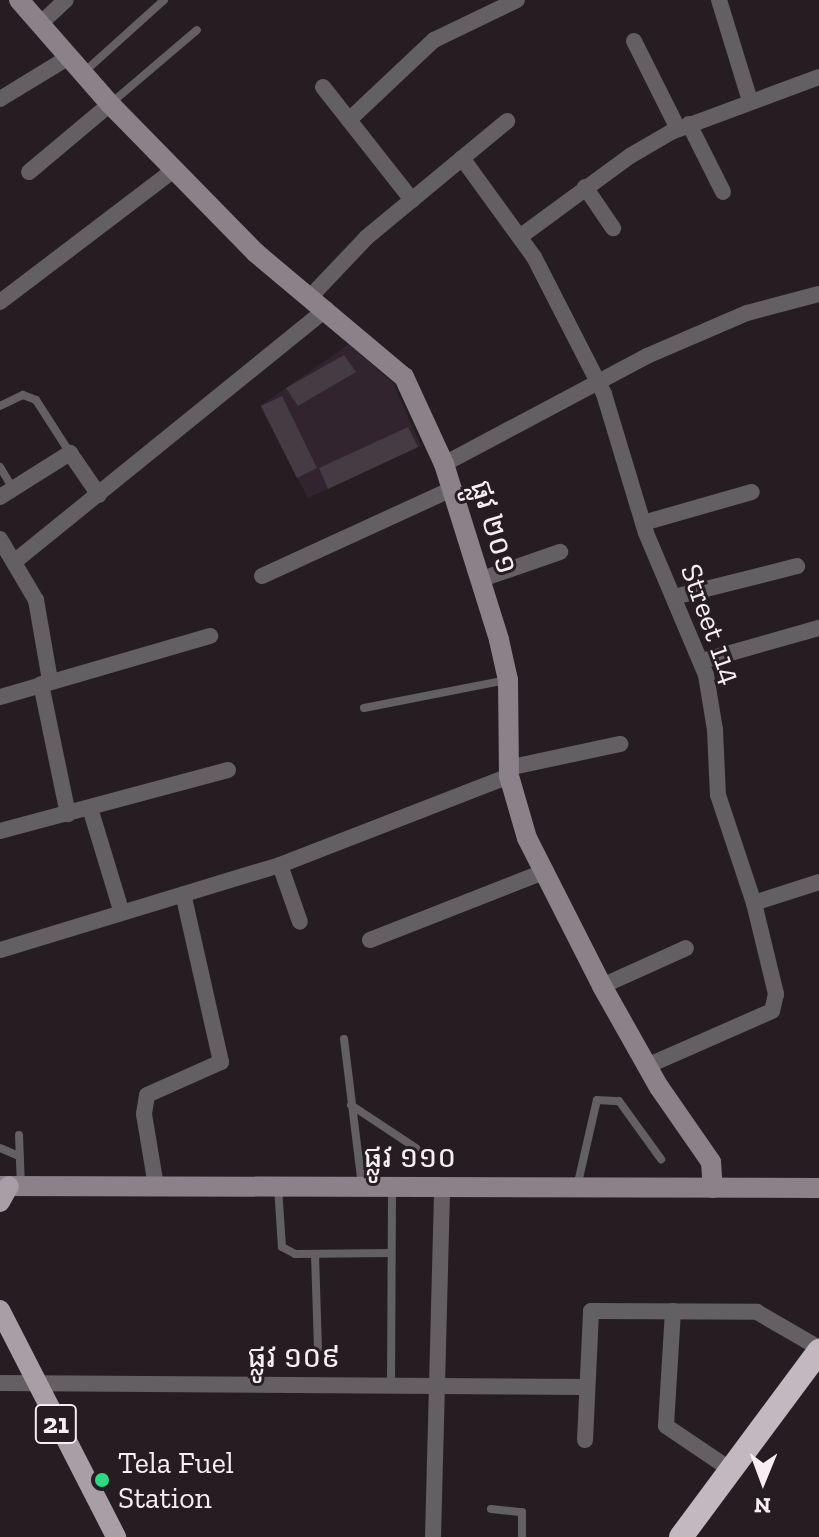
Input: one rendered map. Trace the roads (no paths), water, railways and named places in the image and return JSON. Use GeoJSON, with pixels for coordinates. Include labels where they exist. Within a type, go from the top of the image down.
{"type":"FeatureCollection","features":[{"type":"Feature","properties":{"kind":"highway"},"geometry":{"type":"LineString","coordinates":[[681,1537],[731,1470],[811,1375],[819,1350]]}},
{"type":"Feature","properties":{"kind":"main road","name":"21"},"geometry":{"type":"LineString","coordinates":[[0,1310],[34,1383],[116,1537]]}},
{"type":"Feature","properties":{"kind":"street","name":"ផ្លូវ ២០១"},"geometry":{"type":"LineString","coordinates":[[19,0],[110,104],[256,253],[319,302],[404,377],[444,464],[508,680],[508,772],[527,838],[602,986],[647,1066],[711,1162],[713,1188]]}},
{"type":"Feature","properties":{"kind":"street"},"geometry":{"type":"LineString","coordinates":[[40,24],[66,0]]}},
{"type":"Feature","properties":{"kind":"street"},"geometry":{"type":"LineString","coordinates":[[349,120],[434,40],[517,0]]}},
{"type":"Feature","properties":{"kind":"street"},"geometry":{"type":"LineString","coordinates":[[719,0],[750,101]]}},
{"type":"Feature","properties":{"kind":"street"},"geometry":{"type":"LineString","coordinates":[[634,41],[723,192]]}},
{"type":"Feature","properties":{"kind":"street"},"geometry":{"type":"LineString","coordinates":[[0,99],[69,57]]}},
{"type":"Feature","properties":{"kind":"street"},"geometry":{"type":"LineString","coordinates":[[521,236],[585,187],[683,127],[819,77]]}},
{"type":"Feature","properties":{"kind":"street"},"geometry":{"type":"LineString","coordinates":[[323,87],[412,200]]}},
{"type":"Feature","properties":{"kind":"street"},"geometry":{"type":"LineString","coordinates":[[29,172],[110,104]]}},
{"type":"Feature","properties":{"kind":"street"},"geometry":{"type":"LineString","coordinates":[[14,562],[99,495],[319,302],[367,237],[507,121]]}},
{"type":"Feature","properties":{"kind":"street","name":"Street 114"},"geometry":{"type":"LineString","coordinates":[[462,158],[521,236],[557,295],[598,379],[643,523],[702,661],[715,730],[718,795],[754,903],[777,1005],[647,1066]]}},
{"type":"Feature","properties":{"kind":"street"},"geometry":{"type":"LineString","coordinates":[[0,302],[175,169]]}},
{"type":"Feature","properties":{"kind":"street"},"geometry":{"type":"LineString","coordinates":[[585,187],[613,228]]}},
{"type":"Feature","properties":{"kind":"street"},"geometry":{"type":"LineString","coordinates":[[444,464],[598,379],[747,313],[819,294]]}},
{"type":"Feature","properties":{"kind":"street"},"geometry":{"type":"LineString","coordinates":[[7,493],[70,453],[99,495]]}},
{"type":"Feature","properties":{"kind":"street"},"geometry":{"type":"LineString","coordinates":[[262,576],[450,490]]}},
{"type":"Feature","properties":{"kind":"street"},"geometry":{"type":"LineString","coordinates":[[643,523],[752,492]]}},
{"type":"Feature","properties":{"kind":"street"},"geometry":{"type":"LineString","coordinates":[[0,539],[36,600],[45,682],[68,814]]}},
{"type":"Feature","properties":{"kind":"street"},"geometry":{"type":"LineString","coordinates":[[479,580],[560,552]]}},
{"type":"Feature","properties":{"kind":"street"},"geometry":{"type":"LineString","coordinates":[[674,597],[797,566]]}},
{"type":"Feature","properties":{"kind":"street"},"geometry":{"type":"LineString","coordinates":[[702,661],[819,628]]}},
{"type":"Feature","properties":{"kind":"street"},"geometry":{"type":"LineString","coordinates":[[0,697],[210,636]]}},
{"type":"Feature","properties":{"kind":"street"},"geometry":{"type":"LineString","coordinates":[[0,950],[121,910],[280,865],[508,772],[620,744]]}},
{"type":"Feature","properties":{"kind":"street"},"geometry":{"type":"LineString","coordinates":[[0,831],[228,770]]}},
{"type":"Feature","properties":{"kind":"street"},"geometry":{"type":"LineString","coordinates":[[90,808],[121,910]]}},
{"type":"Feature","properties":{"kind":"street"},"geometry":{"type":"LineString","coordinates":[[280,865],[300,922]]}},
{"type":"Feature","properties":{"kind":"street"},"geometry":{"type":"LineString","coordinates":[[370,940],[546,871]]}},
{"type":"Feature","properties":{"kind":"street"},"geometry":{"type":"LineString","coordinates":[[754,903],[819,882]]}},
{"type":"Feature","properties":{"kind":"street"},"geometry":{"type":"LineString","coordinates":[[156,1186],[145,1126],[147,1095],[221,1062],[183,894]]}},
{"type":"Feature","properties":{"kind":"street"},"geometry":{"type":"LineString","coordinates":[[602,986],[686,948]]}},
{"type":"Feature","properties":{"kind":"street","name":"ផ្លូវ ១១០"},"geometry":{"type":"LineString","coordinates":[[7,1190],[156,1186],[819,1188]]}},
{"type":"Feature","properties":{"kind":"street"},"geometry":{"type":"LineString","coordinates":[[433,1537],[442,1187]]}},
{"type":"Feature","properties":{"kind":"street"},"geometry":{"type":"LineString","coordinates":[[585,1440],[591,1311],[757,1312],[819,1350]]}},
{"type":"Feature","properties":{"kind":"street"},"geometry":{"type":"LineString","coordinates":[[673,1311],[666,1426],[731,1470]]}},
{"type":"Feature","properties":{"kind":"street","name":"ផ្លូវ ១០៩"},"geometry":{"type":"LineString","coordinates":[[0,1383],[587,1387]]}},
{"type":"Feature","properties":{"kind":"lane"},"geometry":{"type":"LineString","coordinates":[[83,73],[164,0]]}},
{"type":"Feature","properties":{"kind":"lane"},"geometry":{"type":"LineString","coordinates":[[110,104],[197,30]]}},
{"type":"Feature","properties":{"kind":"lane"},"geometry":{"type":"LineString","coordinates":[[0,406],[23,395],[36,400],[70,453]]}},
{"type":"Feature","properties":{"kind":"lane"},"geometry":{"type":"LineString","coordinates":[[0,467],[7,493]]}},
{"type":"Feature","properties":{"kind":"lane"},"geometry":{"type":"LineString","coordinates":[[364,708],[508,680]]}},
{"type":"Feature","properties":{"kind":"lane"},"geometry":{"type":"LineString","coordinates":[[344,1039],[362,1187]]}},
{"type":"Feature","properties":{"kind":"lane"},"geometry":{"type":"LineString","coordinates":[[577,1187],[597,1100],[619,1101],[661,1159]]}},
{"type":"Feature","properties":{"kind":"lane"},"geometry":{"type":"LineString","coordinates":[[351,1105],[416,1148]]}},
{"type":"Feature","properties":{"kind":"lane"},"geometry":{"type":"LineString","coordinates":[[7,1190],[19,1156],[19,1135]]}},
{"type":"Feature","properties":{"kind":"lane"},"geometry":{"type":"LineString","coordinates":[[0,1148],[19,1156]]}},
{"type":"Feature","properties":{"kind":"lane"},"geometry":{"type":"LineString","coordinates":[[278,1187],[282,1247],[295,1254],[391,1253]]}},
{"type":"Feature","properties":{"kind":"lane"},"geometry":{"type":"LineString","coordinates":[[391,1385],[392,1187]]}},
{"type":"Feature","properties":{"kind":"lane"},"geometry":{"type":"LineString","coordinates":[[315,1254],[318,1348]]}},
{"type":"Feature","properties":{"kind":"lane"},"geometry":{"type":"LineString","coordinates":[[491,1509],[522,1512],[522,1537]]}},
{"type":"Feature","properties":{"kind":"place","name":"Tela Fuel Station"},"geometry":{"type":"Point","coordinates":[102,1480]}}]}
